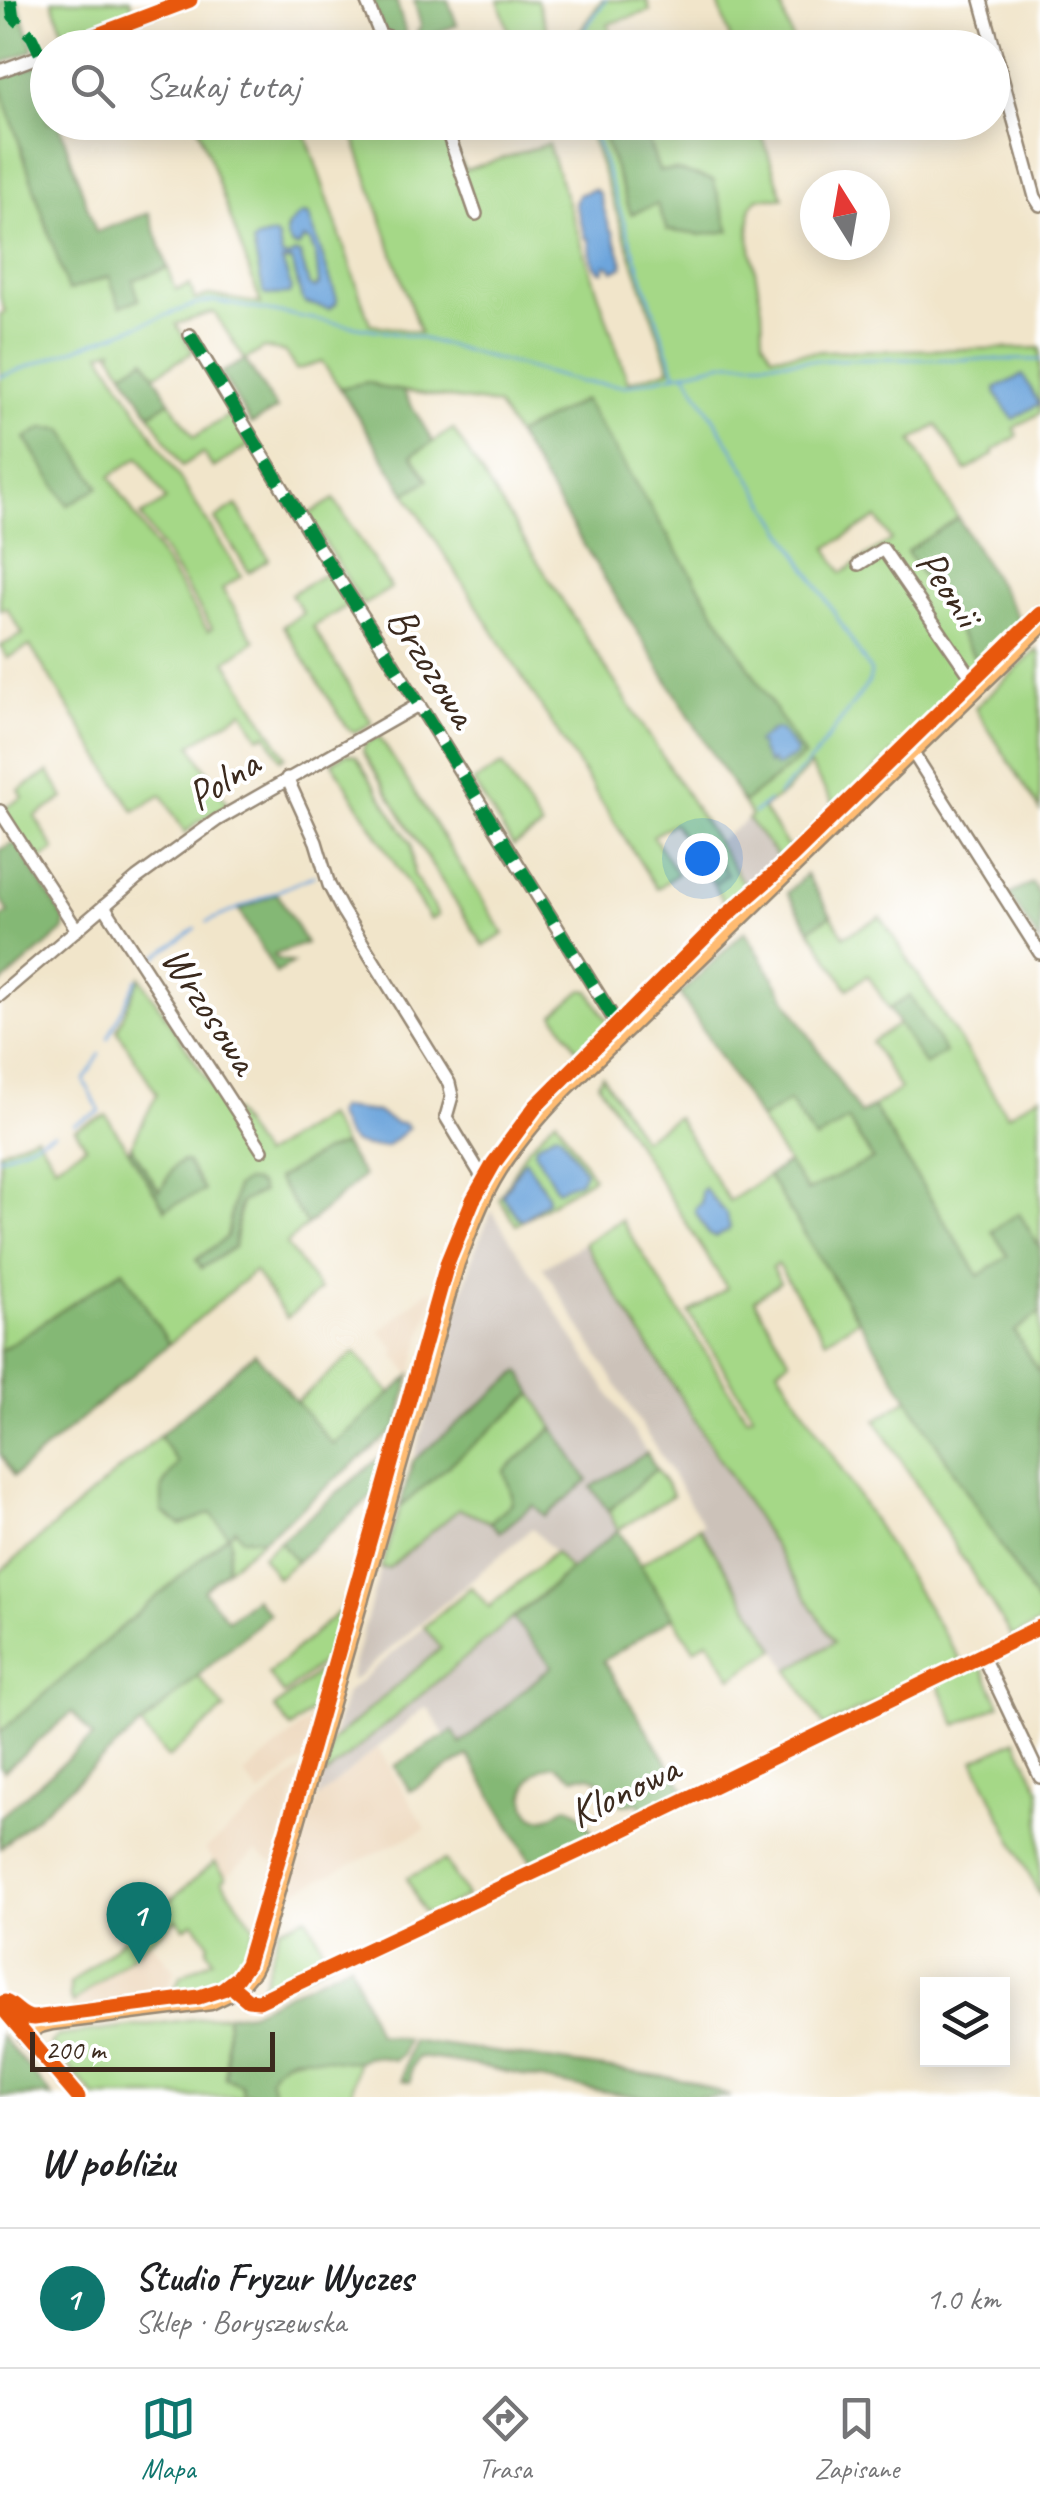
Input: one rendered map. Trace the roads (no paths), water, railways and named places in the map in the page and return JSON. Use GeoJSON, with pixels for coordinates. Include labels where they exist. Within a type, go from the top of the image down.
{"type":"FeatureCollection","features":[{"type":"Feature","properties":{"kind":"main road"},"geometry":{"type":"LineString","coordinates":[[78,2097],[24,2034],[52,2022],[198,2005],[225,1997],[252,1971],[457,1263],[489,1188],[515,1148],[546,1108],[622,1032],[1040,628]]}},
{"type":"Feature","properties":{"kind":"street"},"geometry":{"type":"LineString","coordinates":[[148,0],[152,14]]}},
{"type":"Feature","properties":{"kind":"street"},"geometry":{"type":"LineString","coordinates":[[110,30],[190,0]]}},
{"type":"Feature","properties":{"kind":"street"},"geometry":{"type":"LineString","coordinates":[[366,0],[378,30]]}},
{"type":"Feature","properties":{"kind":"street"},"geometry":{"type":"LineString","coordinates":[[981,0],[989,30]]}},
{"type":"Feature","properties":{"kind":"street"},"geometry":{"type":"LineString","coordinates":[[0,71],[30,60]]}},
{"type":"Feature","properties":{"kind":"street"},"geometry":{"type":"LineString","coordinates":[[1010,109],[1040,205]]}},
{"type":"Feature","properties":{"kind":"street"},"geometry":{"type":"LineString","coordinates":[[450,140],[476,214]]}},
{"type":"Feature","properties":{"kind":"street","name":"Brzozowa"},"geometry":{"type":"LineString","coordinates":[[190,335],[622,1032]]}},
{"type":"Feature","properties":{"kind":"street","name":"Peonii"},"geometry":{"type":"LineString","coordinates":[[859,564],[883,549],[978,687]]}},
{"type":"Feature","properties":{"kind":"street","name":"Polna"},"geometry":{"type":"LineString","coordinates":[[0,994],[104,906],[217,820],[418,705]]}},
{"type":"Feature","properties":{"kind":"street"},"geometry":{"type":"LineString","coordinates":[[912,751],[1040,953]]}},
{"type":"Feature","properties":{"kind":"street"},"geometry":{"type":"LineString","coordinates":[[287,778],[342,910],[449,1083],[452,1096],[446,1117],[489,1188]]}},
{"type":"Feature","properties":{"kind":"street"},"geometry":{"type":"LineString","coordinates":[[0,811],[76,930]]}},
{"type":"Feature","properties":{"kind":"street","name":"Wrzosowa"},"geometry":{"type":"LineString","coordinates":[[104,906],[262,1150]]}},
{"type":"Feature","properties":{"kind":"street","name":"Klonowa"},"geometry":{"type":"LineString","coordinates":[[236,1990],[248,2000],[259,2001],[596,1844],[1040,1627]]}},
{"type":"Feature","properties":{"kind":"street"},"geometry":{"type":"LineString","coordinates":[[982,1655],[1040,1777]]}},
{"type":"Feature","properties":{"kind":"street"},"geometry":{"type":"LineString","coordinates":[[0,2005],[24,2034]]}},
{"type":"Feature","properties":{"kind":"water"},"geometry":{"type":"Polygon","coordinates":[[[594,189],[599,193],[623,263],[623,267],[613,271],[605,265],[604,271],[600,271],[594,264],[575,204],[578,195],[594,189]]]}},
{"type":"Feature","properties":{"kind":"water"},"geometry":{"type":"Polygon","coordinates":[[[302,214],[309,216],[337,299],[329,309],[305,303],[292,261],[282,261],[292,289],[289,294],[266,295],[263,290],[253,243],[273,235],[278,238],[282,256],[300,254],[309,285],[319,285],[310,241],[304,239],[298,247],[293,246],[286,233],[302,214]]]}},
{"type":"Feature","properties":{"kind":"water"},"geometry":{"type":"Polygon","coordinates":[[[1023,375],[1039,404],[1013,419],[996,388],[1023,375]]]}},
{"type":"Feature","properties":{"kind":"water"},"geometry":{"type":"Polygon","coordinates":[[[773,730],[780,730],[796,751],[795,756],[775,767],[772,761],[768,764],[756,742],[773,730]]]}},
{"type":"Feature","properties":{"kind":"water"},"geometry":{"type":"Polygon","coordinates":[[[340,1108],[377,1112],[409,1128],[387,1146],[359,1145],[348,1138],[340,1124],[335,1114],[340,1108]]]}},
{"type":"Feature","properties":{"kind":"water"},"geometry":{"type":"Polygon","coordinates":[[[556,1132],[585,1172],[579,1181],[557,1190],[535,1151],[536,1145],[556,1132]]]}},
{"type":"Feature","properties":{"kind":"water"},"geometry":{"type":"Polygon","coordinates":[[[526,1160],[547,1194],[547,1201],[524,1219],[519,1218],[502,1195],[526,1160]]]}},
{"type":"Feature","properties":{"kind":"water"},"geometry":{"type":"Polygon","coordinates":[[[704,1188],[726,1214],[730,1227],[715,1237],[709,1235],[695,1209],[701,1203],[704,1188]]]}},
{"type":"Feature","properties":{"kind":"waterway"},"geometry":{"type":"LineString","coordinates":[[584,30],[606,0]]}},
{"type":"Feature","properties":{"kind":"waterway"},"geometry":{"type":"LineString","coordinates":[[596,140],[675,372]]}},
{"type":"Feature","properties":{"kind":"waterway"},"geometry":{"type":"LineString","coordinates":[[0,377],[213,301],[420,338],[580,382],[625,386],[728,362],[1040,360]]}},
{"type":"Feature","properties":{"kind":"waterway"},"geometry":{"type":"LineString","coordinates":[[685,372],[871,672],[869,682],[814,757],[778,795]]}},
{"type":"Feature","properties":{"kind":"waterway"},"geometry":{"type":"LineString","coordinates":[[754,813],[769,801]]}},
{"type":"Feature","properties":{"kind":"waterway"},"geometry":{"type":"LineString","coordinates":[[207,922],[315,875]]}},
{"type":"Feature","properties":{"kind":"waterway"},"geometry":{"type":"LineString","coordinates":[[149,962],[196,928]]}},
{"type":"Feature","properties":{"kind":"waterway"},"geometry":{"type":"LineString","coordinates":[[108,1038],[137,979]]}},
{"type":"Feature","properties":{"kind":"waterway"},"geometry":{"type":"LineString","coordinates":[[74,1124],[100,1112],[84,1080],[100,1054]]}},
{"type":"Feature","properties":{"kind":"waterway"},"geometry":{"type":"LineString","coordinates":[[0,1157],[54,1133]]}},
{"type":"Feature","properties":{"kind":"place","name":"Studio Fryzur Wyczes"},"geometry":{"type":"Point","coordinates":[139,1964]}}]}
